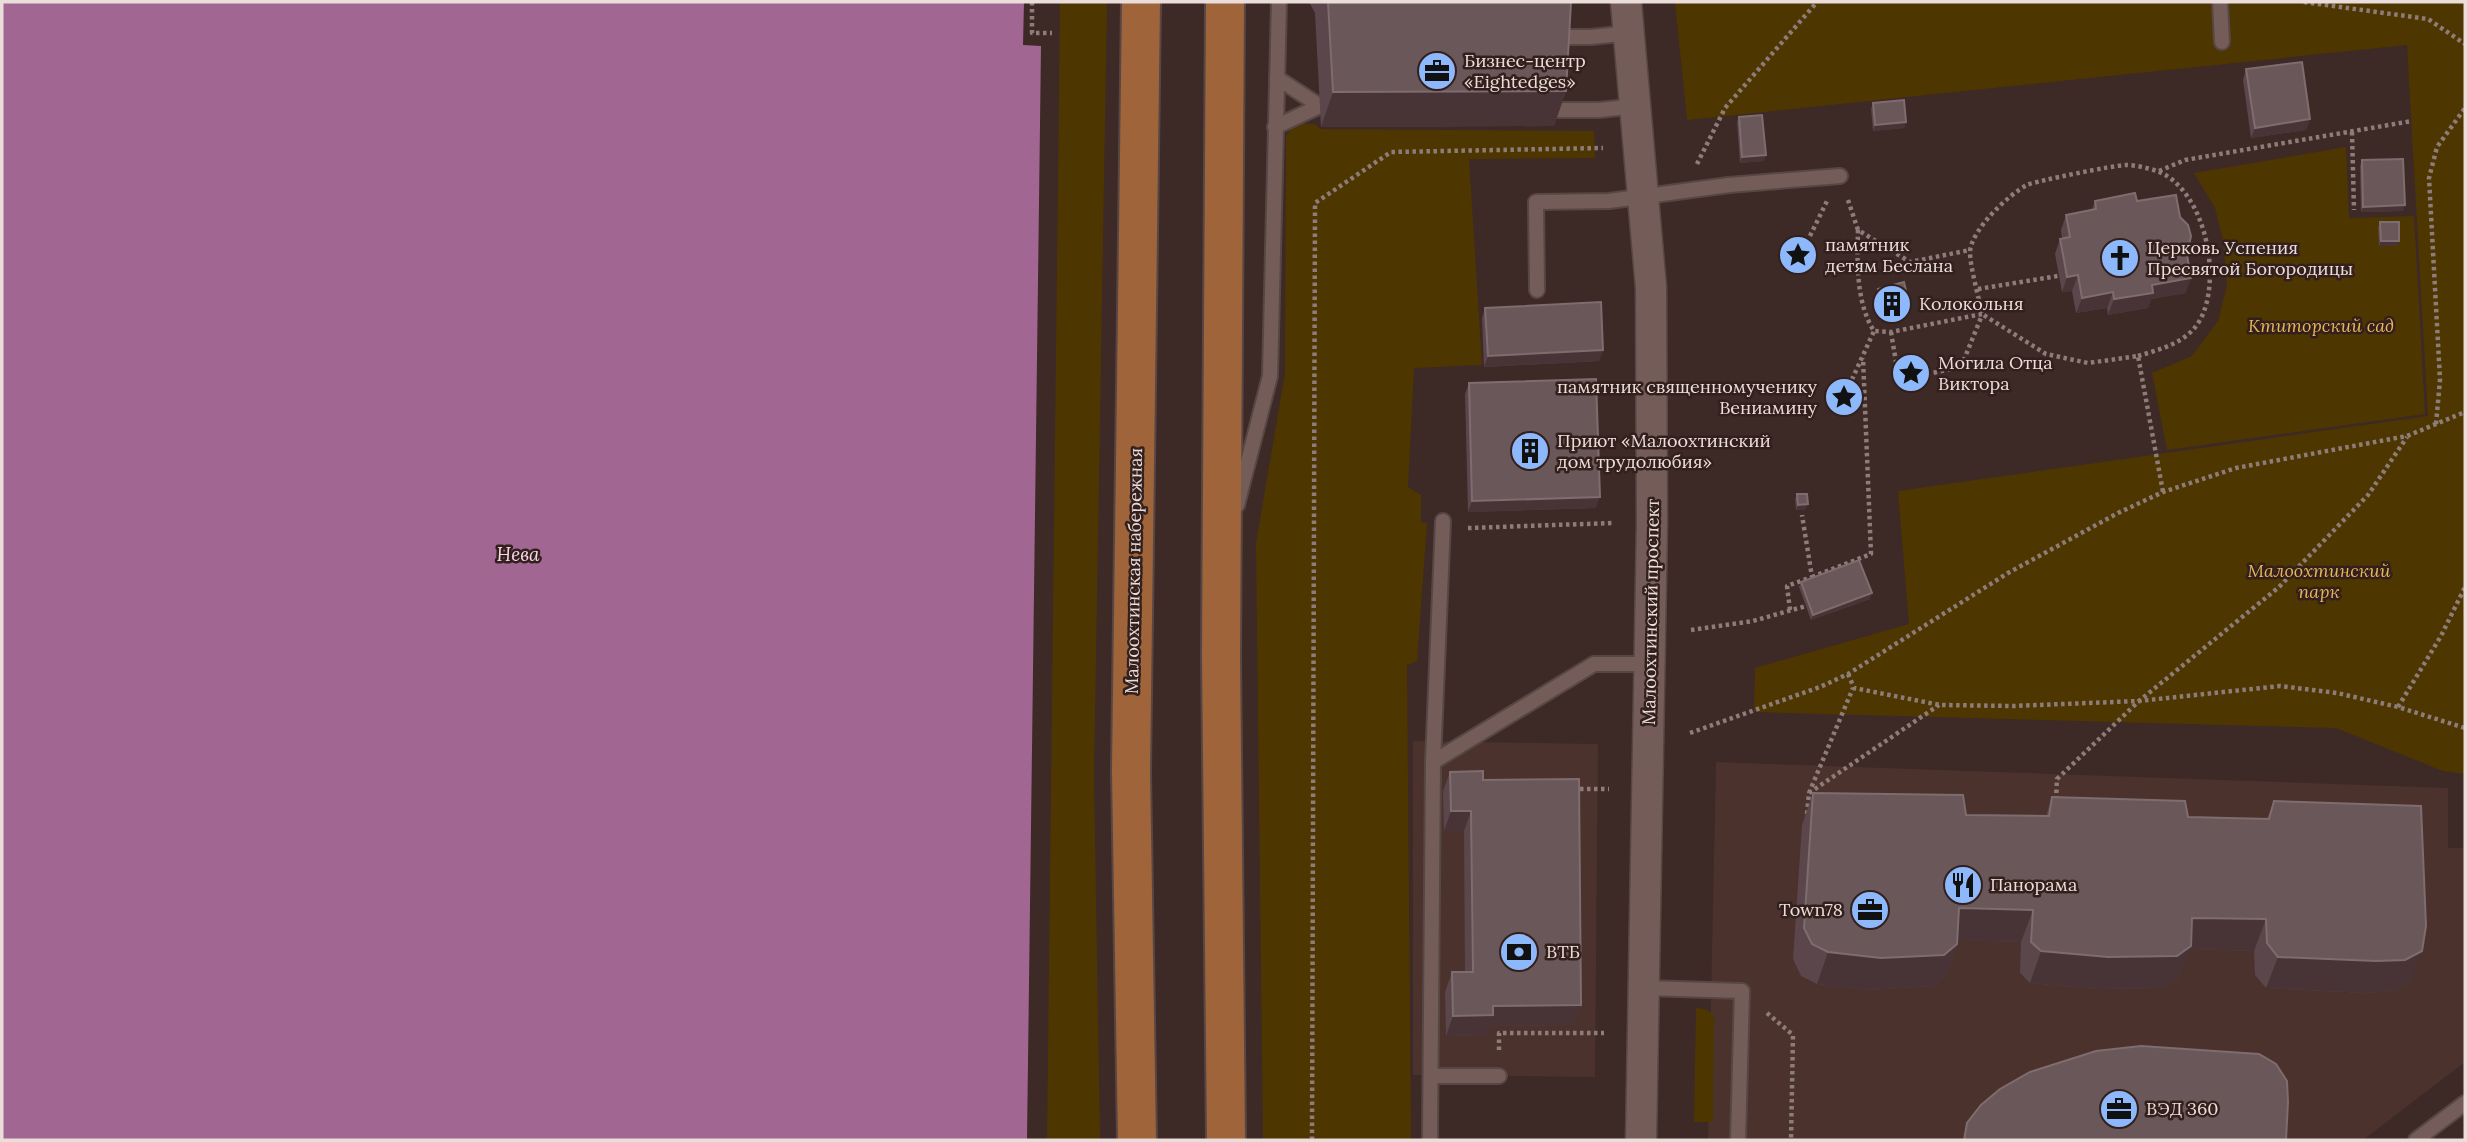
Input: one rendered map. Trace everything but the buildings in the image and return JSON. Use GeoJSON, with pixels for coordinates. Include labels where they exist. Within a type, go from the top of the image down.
{"type":"FeatureCollection","features":[{"type":"Feature","properties":{"kind":"main road","name":"Малоохтинская набережная"},"geometry":{"type":"LineString","coordinates":[[1137,1140],[1131,771],[1141,2]]}},
{"type":"Feature","properties":{"kind":"main road"},"geometry":{"type":"LineString","coordinates":[[1224,2],[1221,656],[1226,1140]]}},
{"type":"Feature","properties":{"kind":"street","name":"Малоохтинский проспект"},"geometry":{"type":"LineString","coordinates":[[1626,2],[1645,196],[1653,384],[1642,1140]]}},
{"type":"Feature","properties":{"kind":"lane"},"geometry":{"type":"LineString","coordinates":[[1222,561],[1270,376],[1279,2]]}},
{"type":"Feature","properties":{"kind":"lane"},"geometry":{"type":"LineString","coordinates":[[2220,2],[2222,42]]}},
{"type":"Feature","properties":{"kind":"lane"},"geometry":{"type":"LineString","coordinates":[[1559,37],[1629,33]]}},
{"type":"Feature","properties":{"kind":"lane"},"geometry":{"type":"LineString","coordinates":[[1275,127],[1320,106],[1277,78]]}},
{"type":"Feature","properties":{"kind":"lane"},"geometry":{"type":"LineString","coordinates":[[1555,110],[1637,106]]}},
{"type":"Feature","properties":{"kind":"lane"},"geometry":{"type":"LineString","coordinates":[[1537,290],[1536,202],[1609,201],[1684,190],[1840,176]]}},
{"type":"Feature","properties":{"kind":"lane"},"geometry":{"type":"LineString","coordinates":[[1430,1140],[1433,762],[1443,525]]}},
{"type":"Feature","properties":{"kind":"lane"},"geometry":{"type":"LineString","coordinates":[[1433,762],[1594,664],[1650,664]]}},
{"type":"Feature","properties":{"kind":"lane"},"geometry":{"type":"LineString","coordinates":[[1645,988],[1742,991],[1738,1140]]}},
{"type":"Feature","properties":{"kind":"lane"},"geometry":{"type":"LineString","coordinates":[[1431,1076],[1499,1076]]}},
{"type":"Feature","properties":{"kind":"lane"},"geometry":{"type":"LineString","coordinates":[[2416,1140],[2465,1103]]}},
{"type":"Feature","properties":{"kind":"path"},"geometry":{"type":"LineString","coordinates":[[1032,2],[1032,33],[1052,33]]}},
{"type":"Feature","properties":{"kind":"path"},"geometry":{"type":"LineString","coordinates":[[1684,190],[1725,108],[1817,2]]}},
{"type":"Feature","properties":{"kind":"path"},"geometry":{"type":"LineString","coordinates":[[2304,2],[2428,19],[2465,44]]}},
{"type":"Feature","properties":{"kind":"path"},"geometry":{"type":"LineString","coordinates":[[2436,424],[2440,380],[2430,178],[2437,148],[2465,108]]}},
{"type":"Feature","properties":{"kind":"path"},"geometry":{"type":"LineString","coordinates":[[2158,171],[2185,160],[2412,121]]}},
{"type":"Feature","properties":{"kind":"path"},"geometry":{"type":"LineString","coordinates":[[2352,132],[2354,210]]}},
{"type":"Feature","properties":{"kind":"path"},"geometry":{"type":"LineString","coordinates":[[1312,1140],[1315,203],[1391,152],[1603,148]]}},
{"type":"Feature","properties":{"kind":"path"},"geometry":{"type":"LineString","coordinates":[[1874,331],[1891,332],[1982,314],[2046,354],[2088,363],[2138,356],[2178,343],[2200,320],[2209,286],[2208,246],[2198,213],[2183,189],[2158,171],[2125,165],[2029,184],[2004,200],[1984,223],[1970,250],[1982,314],[1961,367],[1899,380],[1891,332]]}},
{"type":"Feature","properties":{"kind":"path"},"geometry":{"type":"LineString","coordinates":[[1840,176],[1858,230],[1857,259],[1866,318],[1874,331]]}},
{"type":"Feature","properties":{"kind":"path"},"geometry":{"type":"LineString","coordinates":[[1858,230],[1910,262],[1970,250]]}},
{"type":"Feature","properties":{"kind":"path"},"geometry":{"type":"LineString","coordinates":[[1978,289],[2058,276]]}},
{"type":"Feature","properties":{"kind":"path"},"geometry":{"type":"LineString","coordinates":[[1849,386],[1874,331]]}},
{"type":"Feature","properties":{"kind":"path"},"geometry":{"type":"LineString","coordinates":[[2138,356],[2163,492]]}},
{"type":"Feature","properties":{"kind":"path"},"geometry":{"type":"LineString","coordinates":[[1790,610],[1787,586],[1871,554],[1863,358]]}},
{"type":"Feature","properties":{"kind":"path"},"geometry":{"type":"LineString","coordinates":[[1690,733],[1821,687],[1849,674],[2008,573],[2118,513],[2163,492],[2236,468],[2407,436],[2465,412]]}},
{"type":"Feature","properties":{"kind":"path"},"geometry":{"type":"LineString","coordinates":[[2055,804],[2057,779],[2138,701],[2279,587],[2368,495],[2407,436]]}},
{"type":"Feature","properties":{"kind":"path"},"geometry":{"type":"LineString","coordinates":[[1802,515],[1812,577]]}},
{"type":"Feature","properties":{"kind":"path"},"geometry":{"type":"LineString","coordinates":[[1443,525],[1613,523]]}},
{"type":"Feature","properties":{"kind":"path"},"geometry":{"type":"LineString","coordinates":[[2398,707],[2441,636],[2465,587]]}},
{"type":"Feature","properties":{"kind":"path"},"geometry":{"type":"LineString","coordinates":[[1691,630],[1754,621],[1805,606]]}},
{"type":"Feature","properties":{"kind":"path"},"geometry":{"type":"LineString","coordinates":[[1807,814],[1809,793],[1854,688],[1849,674]]}},
{"type":"Feature","properties":{"kind":"path"},"geometry":{"type":"LineString","coordinates":[[1854,688],[1940,705],[2013,706],[2138,701],[2280,686],[2337,693],[2398,707],[2465,727]]}},
{"type":"Feature","properties":{"kind":"path"},"geometry":{"type":"LineString","coordinates":[[1809,793],[1940,705]]}},
{"type":"Feature","properties":{"kind":"path"},"geometry":{"type":"LineString","coordinates":[[1562,789],[1609,789]]}},
{"type":"Feature","properties":{"kind":"path"},"geometry":{"type":"LineString","coordinates":[[1742,991],[1793,1035],[1791,1140]]}},
{"type":"Feature","properties":{"kind":"path"},"geometry":{"type":"LineString","coordinates":[[1499,1076],[1499,1033],[1604,1033]]}},
{"type":"Feature","properties":{"kind":"shaded area"},"geometry":{"type":"Polygon","coordinates":[[[1413,741],[1598,744],[1595,1077],[1413,1075],[1413,741]]]}},
{"type":"Feature","properties":{"kind":"shaded area"},"geometry":{"type":"Polygon","coordinates":[[[1716,762],[2448,788],[2448,848],[2465,848],[2465,1062],[2363,1140],[1708,1140],[1716,762]]]}},
{"type":"Feature","properties":{"kind":"green space"},"geometry":{"type":"Polygon","coordinates":[[[1060,2],[1107,2],[1094,775],[1100,1140],[1047,1140],[1060,2]]]}},
{"type":"Feature","properties":{"kind":"green space","name":"Малоохтинский парк"},"geometry":{"type":"Polygon","coordinates":[[[1675,2],[2465,2],[2465,774],[2443,771],[2336,728],[1754,712],[1755,668],[1909,624],[1898,491],[2428,416],[2407,45],[1687,120],[1675,2]]]}},
{"type":"Feature","properties":{"kind":"green space"},"geometry":{"type":"Polygon","coordinates":[[[1302,124],[1315,124],[1320,129],[1594,131],[1595,158],[1469,159],[1482,365],[1414,368],[1408,487],[1421,495],[1421,522],[1427,523],[1417,661],[1407,665],[1411,1140],[1263,1140],[1256,543],[1285,373],[1286,136],[1292,128],[1302,124]]]}},
{"type":"Feature","properties":{"kind":"green space","name":"Ктиторский сад"},"geometry":{"type":"Polygon","coordinates":[[[2346,147],[2349,218],[2414,216],[2425,414],[2167,450],[2152,373],[2192,356],[2218,321],[2227,285],[2223,240],[2215,208],[2194,173],[2346,147]]]}},
{"type":"Feature","properties":{"kind":"green space"},"geometry":{"type":"Polygon","coordinates":[[[1696,1008],[1705,1009],[1714,1015],[1713,1122],[1694,1122],[1696,1008]]]}},
{"type":"Feature","properties":{"kind":"water","name":"Нева"},"geometry":{"type":"Polygon","coordinates":[[[2,2],[1024,2],[1023,45],[1041,46],[1027,1140],[2,1140],[2,2]]]}},
{"type":"Feature","properties":{"kind":"place","name":"Бизнес-центр «Eightedges»"},"geometry":{"type":"Point","coordinates":[1437,71]}},
{"type":"Feature","properties":{"kind":"place","name":"памятник детям Беслана"},"geometry":{"type":"Point","coordinates":[1798,255]}},
{"type":"Feature","properties":{"kind":"place","name":"Церковь Успения Пресвятой Богородицы"},"geometry":{"type":"Point","coordinates":[2120,258]}},
{"type":"Feature","properties":{"kind":"place","name":"Колокольня"},"geometry":{"type":"Point","coordinates":[1892,304]}},
{"type":"Feature","properties":{"kind":"place","name":"Могила Отца Виктора"},"geometry":{"type":"Point","coordinates":[1911,373]}},
{"type":"Feature","properties":{"kind":"place","name":"памятник священномученику Вениамину"},"geometry":{"type":"Point","coordinates":[1844,397]}},
{"type":"Feature","properties":{"kind":"place","name":"Приют «Малоохтинский дом трудолюбия»"},"geometry":{"type":"Point","coordinates":[1530,451]}},
{"type":"Feature","properties":{"kind":"place","name":"Панорама"},"geometry":{"type":"Point","coordinates":[1963,885]}},
{"type":"Feature","properties":{"kind":"place","name":"Town78"},"geometry":{"type":"Point","coordinates":[1870,910]}},
{"type":"Feature","properties":{"kind":"place","name":"ВТБ"},"geometry":{"type":"Point","coordinates":[1519,952]}},
{"type":"Feature","properties":{"kind":"place","name":"ВЭД 360"},"geometry":{"type":"Point","coordinates":[2119,1109]}}]}
